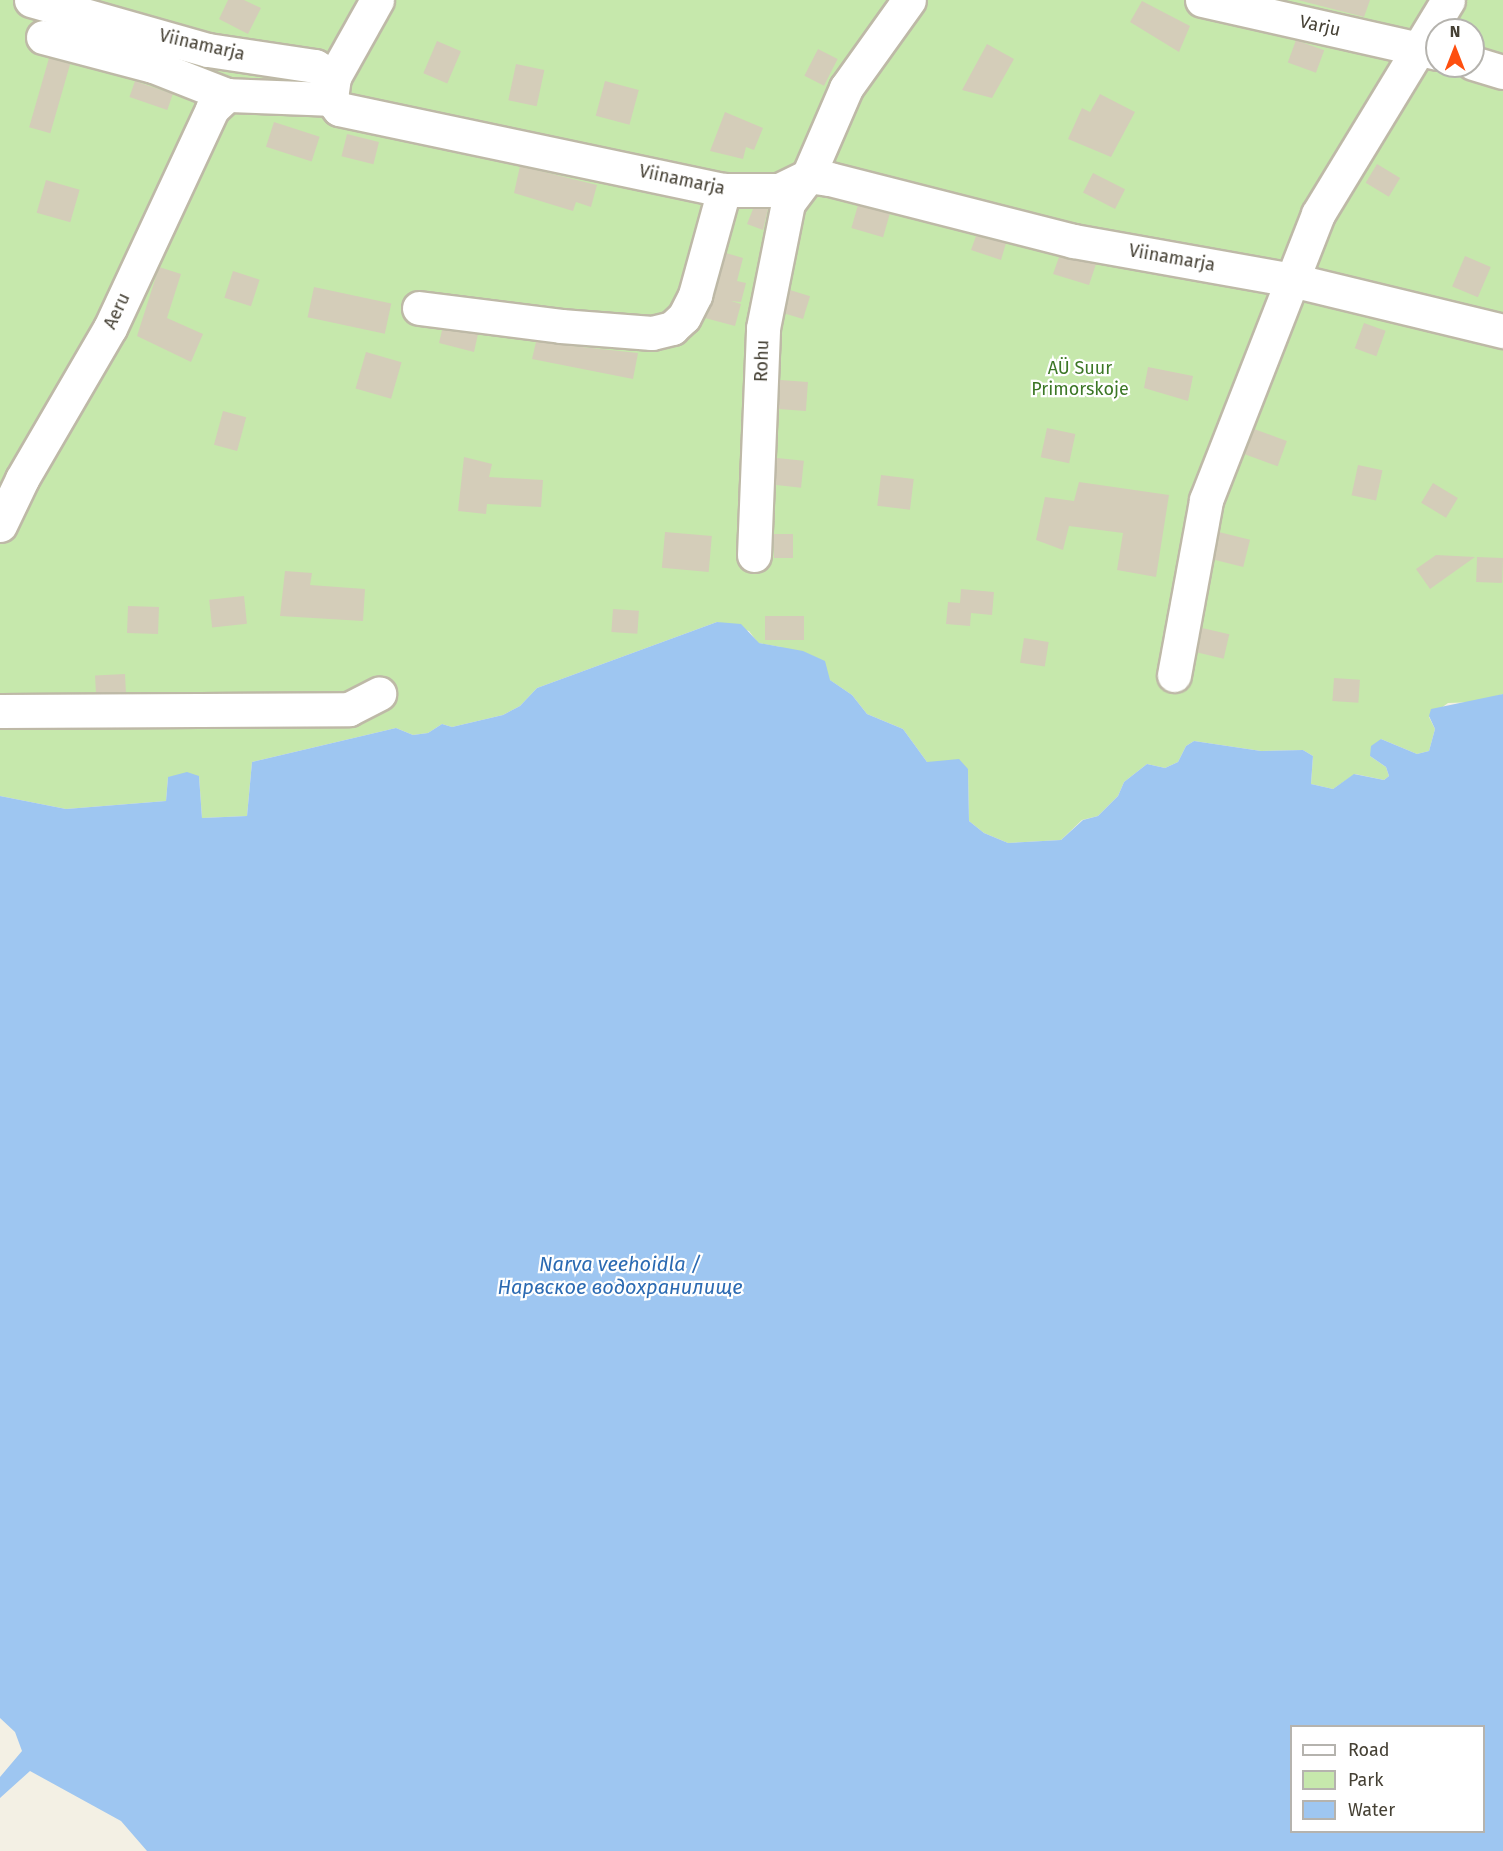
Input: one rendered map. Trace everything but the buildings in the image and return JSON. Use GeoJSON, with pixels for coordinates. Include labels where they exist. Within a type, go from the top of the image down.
{"type":"FeatureCollection","features":[{"type":"Feature","properties":{"kind":"street","name":"Viinamarja"},"geometry":{"type":"LineString","coordinates":[[31,0],[208,50],[315,66],[332,88],[339,109],[724,190],[779,190],[808,176],[1072,241],[1292,280],[1503,331]]}},
{"type":"Feature","properties":{"kind":"street"},"geometry":{"type":"LineString","coordinates":[[43,37],[153,66],[227,95],[332,88],[377,0]]}},
{"type":"Feature","properties":{"kind":"street","name":"Rohu"},"geometry":{"type":"LineString","coordinates":[[754,555],[763,328],[788,203],[808,176],[846,88],[909,0]]}},
{"type":"Feature","properties":{"kind":"street","name":"Varju"},"geometry":{"type":"LineString","coordinates":[[1202,0],[1425,50]]}},
{"type":"Feature","properties":{"kind":"street"},"geometry":{"type":"LineString","coordinates":[[1441,18],[1448,0]]}},
{"type":"Feature","properties":{"kind":"street"},"geometry":{"type":"LineString","coordinates":[[1174,675],[1206,500],[1318,214],[1425,55]]}},
{"type":"Feature","properties":{"kind":"street"},"geometry":{"type":"LineString","coordinates":[[1485,67],[1503,72]]}},
{"type":"Feature","properties":{"kind":"street","name":"Aeru"},"geometry":{"type":"LineString","coordinates":[[0,525],[22,479],[110,328],[212,109],[227,95]]}},
{"type":"Feature","properties":{"kind":"street"},"geometry":{"type":"LineString","coordinates":[[419,308],[561,326],[652,333],[672,328],[684,317],[695,295],[724,190]]}},
{"type":"Feature","properties":{"kind":"street"},"geometry":{"type":"LineString","coordinates":[[0,711],[348,709],[379,694]]}},
{"type":"Feature","properties":{"kind":"green space","name":"AÜ Suur Primorskoje"},"geometry":{"type":"Polygon","coordinates":[[[0,0],[1503,0],[1503,694],[1476,702],[1448,703],[1429,717],[1435,729],[1429,751],[1417,754],[1381,739],[1370,756],[1386,767],[1389,776],[1384,780],[1355,774],[1333,789],[1311,784],[1313,756],[1303,750],[1261,751],[1194,741],[1186,746],[1178,762],[1165,768],[1147,764],[1124,782],[1118,796],[1098,816],[1082,820],[1061,840],[1008,843],[984,833],[969,821],[968,769],[927,762],[903,729],[867,714],[852,695],[781,647],[758,643],[749,631],[717,622],[537,688],[520,706],[503,715],[452,727],[442,724],[428,733],[413,735],[396,728],[252,762],[247,816],[202,818],[199,776],[168,777],[166,801],[66,809],[0,796],[0,0]]]}},
{"type":"Feature","properties":{"kind":"water","name":"Narva veehoidla / Нарвское водохранилище"},"geometry":{"type":"Polygon","coordinates":[[[717,622],[741,624],[759,643],[803,651],[825,661],[830,680],[852,695],[867,714],[903,729],[927,762],[959,759],[968,769],[969,821],[984,833],[1008,843],[1061,840],[1083,820],[1098,816],[1118,796],[1124,782],[1147,764],[1165,768],[1178,762],[1186,746],[1194,741],[1261,751],[1303,750],[1313,756],[1311,784],[1333,789],[1354,774],[1384,780],[1389,776],[1386,767],[1370,756],[1371,746],[1381,739],[1417,754],[1429,751],[1435,729],[1429,716],[1431,709],[1503,694],[1503,1851],[147,1851],[121,1821],[30,1771],[0,1798],[0,1777],[22,1751],[15,1732],[0,1718],[0,796],[66,809],[166,801],[168,777],[187,772],[199,776],[202,818],[247,816],[252,762],[396,728],[413,735],[428,733],[442,724],[452,727],[503,715],[520,706],[537,688],[717,622]]]}}]}
